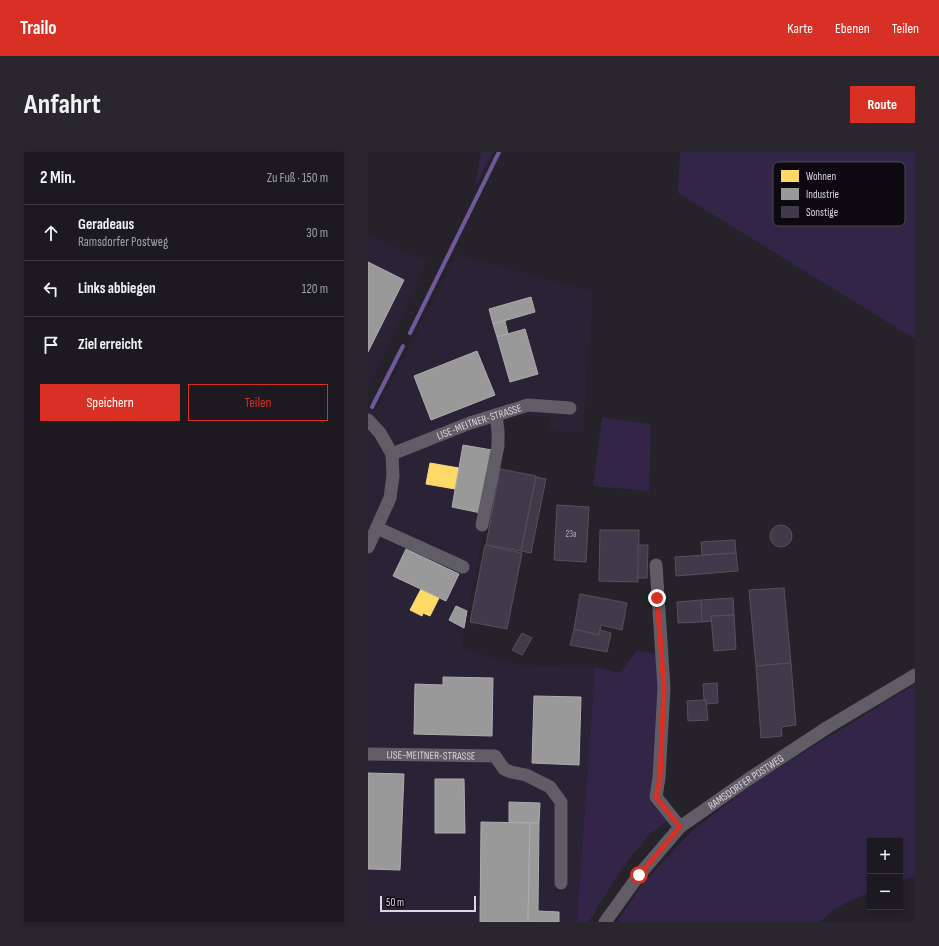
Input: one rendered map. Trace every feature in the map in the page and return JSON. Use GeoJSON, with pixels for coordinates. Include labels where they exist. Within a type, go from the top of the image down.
{"type":"FeatureCollection","features":[{"type":"Feature","properties":{"kind":"street","name":"LISE-MEITNER-STRASSE"},"geometry":{"type":"LineString","coordinates":[[392,454],[470,423],[528,405],[570,408]]}},
{"type":"Feature","properties":{"kind":"street"},"geometry":{"type":"LineString","coordinates":[[482,525],[498,446],[496,415]]}},
{"type":"Feature","properties":{"kind":"street"},"geometry":{"type":"LineString","coordinates":[[368,420],[380,433],[392,454],[393,476],[390,498],[368,547]]}},
{"type":"Feature","properties":{"kind":"street"},"geometry":{"type":"LineString","coordinates":[[377,528],[463,567]]}},
{"type":"Feature","properties":{"kind":"street"},"geometry":{"type":"LineString","coordinates":[[656,565],[664,688],[660,778],[656,797],[680,827]]}},
{"type":"Feature","properties":{"kind":"street","name":"RAMSDORFER POSTWEG"},"geometry":{"type":"LineString","coordinates":[[605,922],[639,875],[680,827],[790,751],[915,675]]}},
{"type":"Feature","properties":{"kind":"street","name":"LISE-MEITNER-STRASSE"},"geometry":{"type":"LineString","coordinates":[[368,754],[495,756],[504,769],[526,775],[550,787],[561,802],[561,883]]}},
{"type":"Feature","properties":{"kind":"shaded area"},"geometry":{"type":"Polygon","coordinates":[[[481,152],[493,152],[475,187],[481,152]]]}},
{"type":"Feature","properties":{"kind":"shaded area"},"geometry":{"type":"Polygon","coordinates":[[[680,152],[915,152],[915,339],[678,193],[680,152]]]}},
{"type":"Feature","properties":{"kind":"shaded area"},"geometry":{"type":"Polygon","coordinates":[[[368,234],[427,262],[368,390],[368,234]]]}},
{"type":"Feature","properties":{"kind":"shaded area"},"geometry":{"type":"Polygon","coordinates":[[[457,254],[593,292],[583,433],[549,430],[550,416],[526,416],[502,424],[501,445],[461,647],[517,665],[595,667],[577,922],[368,922],[368,406],[376,411],[457,254]]]}},
{"type":"Feature","properties":{"kind":"shaded area"},"geometry":{"type":"Polygon","coordinates":[[[602,417],[649,424],[651,427],[649,491],[593,486],[602,417]]]}},
{"type":"Feature","properties":{"kind":"shaded area"},"geometry":{"type":"Polygon","coordinates":[[[637,651],[659,654],[658,741],[652,804],[667,821],[649,835],[629,860],[589,922],[577,922],[595,667],[619,673],[637,651]]]}},
{"type":"Feature","properties":{"kind":"shaded area"},"geometry":{"type":"Polygon","coordinates":[[[915,684],[915,876],[903,880],[903,838],[867,838],[867,894],[843,904],[820,922],[617,922],[642,884],[692,831],[753,783],[915,684]]]}},
{"type":"Feature","properties":{"kind":"building: Wohnen"},"geometry":{"type":"Polygon","coordinates":[[[430,463],[459,468],[455,489],[426,484],[430,463]]]}},
{"type":"Feature","properties":{"kind":"building: Wohnen"},"geometry":{"type":"Polygon","coordinates":[[[421,589],[439,598],[430,616],[423,613],[422,616],[410,610],[421,589]]]}},
{"type":"Feature","properties":{"kind":"building: Industrie"},"geometry":{"type":"Polygon","coordinates":[[[368,262],[404,280],[368,352],[368,262]]]}},
{"type":"Feature","properties":{"kind":"building: Industrie"},"geometry":{"type":"Polygon","coordinates":[[[531,297],[535,312],[493,324],[489,309],[531,297]]]}},
{"type":"Feature","properties":{"kind":"building: Industrie"},"geometry":{"type":"Polygon","coordinates":[[[505,321],[508,334],[497,337],[493,324],[505,321]]]}},
{"type":"Feature","properties":{"kind":"building: Industrie"},"geometry":{"type":"Polygon","coordinates":[[[525,329],[538,374],[510,382],[497,337],[525,329]]]}},
{"type":"Feature","properties":{"kind":"building: Industrie"},"geometry":{"type":"Polygon","coordinates":[[[477,351],[495,395],[431,420],[414,376],[477,351]]]}},
{"type":"Feature","properties":{"kind":"building: Industrie"},"geometry":{"type":"Polygon","coordinates":[[[463,445],[492,450],[481,513],[452,507],[463,445]]]}},
{"type":"Feature","properties":{"kind":"building: Industrie"},"geometry":{"type":"Polygon","coordinates":[[[406,549],[459,574],[446,601],[393,576],[406,549]]]}},
{"type":"Feature","properties":{"kind":"building: Industrie"},"geometry":{"type":"Polygon","coordinates":[[[456,606],[467,611],[464,628],[449,620],[456,606]]]}},
{"type":"Feature","properties":{"kind":"building: Industrie"},"geometry":{"type":"Polygon","coordinates":[[[443,677],[493,678],[492,736],[414,734],[415,684],[443,685],[443,677]]]}},
{"type":"Feature","properties":{"kind":"building: Industrie"},"geometry":{"type":"Polygon","coordinates":[[[534,696],[581,697],[579,765],[532,763],[534,696]]]}},
{"type":"Feature","properties":{"kind":"building: Industrie"},"geometry":{"type":"Polygon","coordinates":[[[368,773],[404,774],[400,870],[368,869],[368,773]]]}},
{"type":"Feature","properties":{"kind":"building: Industrie"},"geometry":{"type":"Polygon","coordinates":[[[435,779],[464,779],[465,833],[435,833],[435,779]]]}},
{"type":"Feature","properties":{"kind":"building: Industrie"},"geometry":{"type":"Polygon","coordinates":[[[509,802],[540,803],[539,823],[509,822],[509,802]]]}},
{"type":"Feature","properties":{"kind":"building: Industrie"},"geometry":{"type":"Polygon","coordinates":[[[481,822],[530,823],[528,922],[480,922],[481,822]]]}},
{"type":"Feature","properties":{"kind":"building: Industrie"},"geometry":{"type":"Polygon","coordinates":[[[530,823],[539,823],[538,911],[559,912],[559,922],[528,922],[530,823]]]}},
{"type":"Feature","properties":{"kind":"building: Sonstige"},"geometry":{"type":"Polygon","coordinates":[[[500,469],[536,476],[521,551],[486,545],[500,469]]]}},
{"type":"Feature","properties":{"kind":"building: Sonstige"},"geometry":{"type":"Polygon","coordinates":[[[536,477],[546,479],[531,553],[521,551],[536,477]]]}},
{"type":"Feature","properties":{"kind":"building: Sonstige"},"geometry":{"type":"Polygon","coordinates":[[[557,505],[589,507],[586,562],[554,560],[557,505]]]}},
{"type":"Feature","properties":{"kind":"building: Sonstige"},"geometry":{"type":"Polygon","coordinates":[[[777,525],[785,525],[792,532],[792,540],[785,547],[777,547],[770,540],[770,532],[777,525]]]}},
{"type":"Feature","properties":{"kind":"building: Sonstige"},"geometry":{"type":"Polygon","coordinates":[[[600,530],[639,530],[638,582],[599,581],[600,530]]]}},
{"type":"Feature","properties":{"kind":"building: Sonstige"},"geometry":{"type":"Polygon","coordinates":[[[735,540],[736,553],[702,555],[701,542],[735,540]]]}},
{"type":"Feature","properties":{"kind":"building: Sonstige"},"geometry":{"type":"Polygon","coordinates":[[[485,545],[522,553],[507,629],[470,622],[485,545]]]}},
{"type":"Feature","properties":{"kind":"building: Sonstige"},"geometry":{"type":"Polygon","coordinates":[[[638,545],[648,545],[647,578],[638,578],[638,545]]]}},
{"type":"Feature","properties":{"kind":"building: Sonstige"},"geometry":{"type":"Polygon","coordinates":[[[736,553],[738,571],[676,576],[675,557],[736,553]]]}},
{"type":"Feature","properties":{"kind":"building: Sonstige"},"geometry":{"type":"Polygon","coordinates":[[[784,588],[791,663],[756,666],[749,590],[784,588]]]}},
{"type":"Feature","properties":{"kind":"building: Sonstige"},"geometry":{"type":"Polygon","coordinates":[[[580,594],[627,603],[622,630],[601,625],[599,635],[574,629],[580,594]]]}},
{"type":"Feature","properties":{"kind":"building: Sonstige"},"geometry":{"type":"Polygon","coordinates":[[[733,598],[734,615],[711,616],[712,621],[702,622],[701,600],[733,598]]]}},
{"type":"Feature","properties":{"kind":"building: Sonstige"},"geometry":{"type":"Polygon","coordinates":[[[701,600],[702,622],[678,623],[677,602],[701,600]]]}},
{"type":"Feature","properties":{"kind":"building: Sonstige"},"geometry":{"type":"Polygon","coordinates":[[[734,615],[736,649],[714,651],[711,616],[734,615]]]}},
{"type":"Feature","properties":{"kind":"building: Sonstige"},"geometry":{"type":"Polygon","coordinates":[[[574,629],[599,635],[600,630],[611,633],[607,652],[570,645],[574,629]]]}},
{"type":"Feature","properties":{"kind":"building: Sonstige"},"geometry":{"type":"Polygon","coordinates":[[[522,633],[532,638],[522,655],[512,650],[522,633]]]}},
{"type":"Feature","properties":{"kind":"building: Sonstige"},"geometry":{"type":"Polygon","coordinates":[[[791,663],[796,725],[781,727],[782,736],[761,738],[756,666],[791,663]]]}},
{"type":"Feature","properties":{"kind":"building: Sonstige"},"geometry":{"type":"Polygon","coordinates":[[[717,683],[718,703],[706,704],[706,700],[704,700],[703,684],[717,683]]]}},
{"type":"Feature","properties":{"kind":"building: Sonstige"},"geometry":{"type":"Polygon","coordinates":[[[706,700],[708,720],[688,721],[687,701],[706,700]]]}},
{"type":"Feature","properties":{"kind":"waterway"},"geometry":{"type":"LineString","coordinates":[[410,333],[499,152]]}},
{"type":"Feature","properties":{"kind":"waterway"},"geometry":{"type":"LineString","coordinates":[[372,407],[403,346]]}},
{"type":"Feature","properties":{"kind":"route"},"geometry":{"type":"LineString","coordinates":[[639,875],[680,827],[656,797],[660,778],[664,688],[657,598]]}}]}
